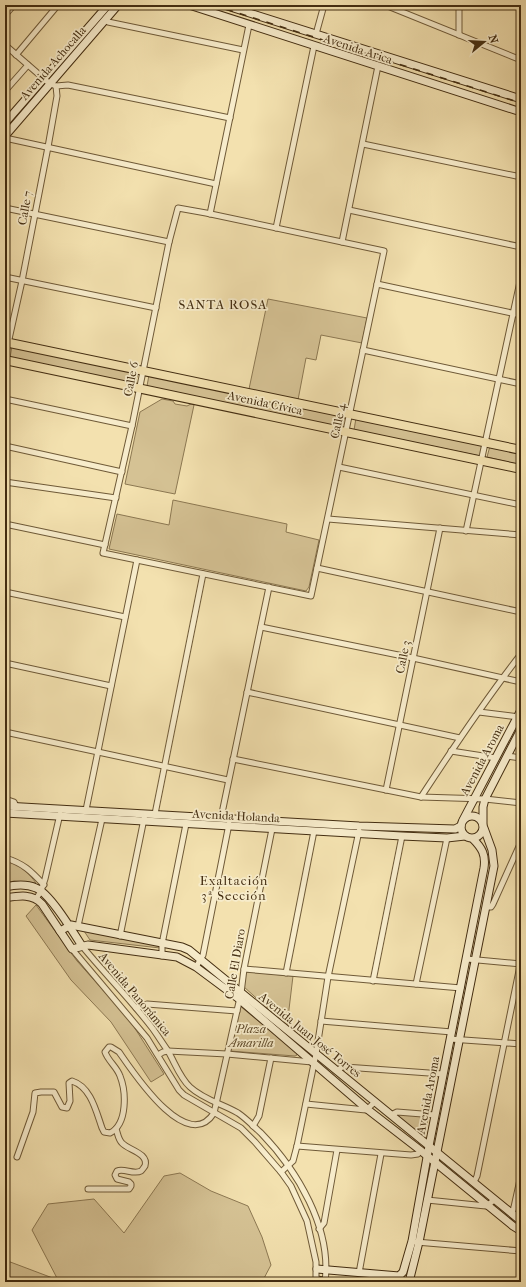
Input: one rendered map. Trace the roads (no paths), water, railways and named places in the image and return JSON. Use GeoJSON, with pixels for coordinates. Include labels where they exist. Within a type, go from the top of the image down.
{"type":"FeatureCollection","features":[{"type":"Feature","properties":{"kind":"main road","name":"Avenida Cívica"},"geometry":{"type":"LineString","coordinates":[[6,342],[521,450]]}},
{"type":"Feature","properties":{"kind":"main road","name":"Avenida Cívica"},"geometry":{"type":"LineString","coordinates":[[5,360],[521,469]]}},
{"type":"Feature","properties":{"kind":"street"},"geometry":{"type":"LineString","coordinates":[[5,15],[14,5]]}},
{"type":"Feature","properties":{"kind":"street"},"geometry":{"type":"LineString","coordinates":[[16,55],[58,5]]}},
{"type":"Feature","properties":{"kind":"street","name":"Avenida Achocalla"},"geometry":{"type":"LineString","coordinates":[[5,124],[108,5]]}},
{"type":"Feature","properties":{"kind":"street","name":"Avenida Achocalla"},"geometry":{"type":"LineString","coordinates":[[5,137],[53,85],[118,5]]}},
{"type":"Feature","properties":{"kind":"street","name":"Avenida Arica"},"geometry":{"type":"LineString","coordinates":[[189,5],[521,112]]}},
{"type":"Feature","properties":{"kind":"street","name":"Avenida Arica"},"geometry":{"type":"LineString","coordinates":[[224,5],[521,99]]}},
{"type":"Feature","properties":{"kind":"street"},"geometry":{"type":"LineString","coordinates":[[316,34],[324,5]]}},
{"type":"Feature","properties":{"kind":"street"},"geometry":{"type":"LineString","coordinates":[[385,5],[521,60]]}},
{"type":"Feature","properties":{"kind":"street"},"geometry":{"type":"LineString","coordinates":[[459,5],[459,35]]}},
{"type":"Feature","properties":{"kind":"street"},"geometry":{"type":"LineString","coordinates":[[105,20],[108,22],[243,50]]}},
{"type":"Feature","properties":{"kind":"street"},"geometry":{"type":"LineString","coordinates":[[249,25],[210,214],[342,242],[378,66]]}},
{"type":"Feature","properties":{"kind":"street"},"geometry":{"type":"LineString","coordinates":[[5,45],[53,85],[68,85],[230,118]]}},
{"type":"Feature","properties":{"kind":"street"},"geometry":{"type":"LineString","coordinates":[[276,228],[314,46]]}},
{"type":"Feature","properties":{"kind":"street"},"geometry":{"type":"LineString","coordinates":[[5,91],[28,65]]}},
{"type":"Feature","properties":{"kind":"street","name":"Calle 7"},"geometry":{"type":"LineString","coordinates":[[5,357],[6,342],[22,281],[48,148],[57,96],[53,85]]}},
{"type":"Feature","properties":{"kind":"street"},"geometry":{"type":"LineString","coordinates":[[5,137],[48,148],[216,184]]}},
{"type":"Feature","properties":{"kind":"street"},"geometry":{"type":"LineString","coordinates":[[362,144],[521,177]]}},
{"type":"Feature","properties":{"kind":"street"},"geometry":{"type":"LineString","coordinates":[[5,208],[169,242]]}},
{"type":"Feature","properties":{"kind":"street","name":"Calle 6"},"geometry":{"type":"LineString","coordinates":[[137,560],[104,553],[105,545],[132,426],[169,242],[178,208],[210,214]]}},
{"type":"Feature","properties":{"kind":"street"},"geometry":{"type":"LineString","coordinates":[[349,210],[521,247]]}},
{"type":"Feature","properties":{"kind":"street","name":"Calle 4"},"geometry":{"type":"LineString","coordinates":[[269,587],[311,596],[328,519],[384,251],[342,242]]}},
{"type":"Feature","properties":{"kind":"street"},"geometry":{"type":"LineString","coordinates":[[5,277],[156,308]]}},
{"type":"Feature","properties":{"kind":"street"},"geometry":{"type":"LineString","coordinates":[[466,530],[521,277]]}},
{"type":"Feature","properties":{"kind":"street"},"geometry":{"type":"LineString","coordinates":[[377,284],[521,315]]}},
{"type":"Feature","properties":{"kind":"street"},"geometry":{"type":"LineString","coordinates":[[363,350],[521,384]]}},
{"type":"Feature","properties":{"kind":"street"},"geometry":{"type":"LineString","coordinates":[[5,399],[132,426]]}},
{"type":"Feature","properties":{"kind":"street"},"geometry":{"type":"LineString","coordinates":[[5,446],[122,472]]}},
{"type":"Feature","properties":{"kind":"street"},"geometry":{"type":"LineString","coordinates":[[338,466],[521,505]]}},
{"type":"Feature","properties":{"kind":"street"},"geometry":{"type":"LineString","coordinates":[[5,482],[116,498]]}},
{"type":"Feature","properties":{"kind":"street"},"geometry":{"type":"LineString","coordinates":[[328,519],[521,535]]}},
{"type":"Feature","properties":{"kind":"street"},"geometry":{"type":"LineString","coordinates":[[5,524],[105,545]]}},
{"type":"Feature","properties":{"kind":"street","name":"Calle 3"},"geometry":{"type":"LineString","coordinates":[[386,790],[440,528]]}},
{"type":"Feature","properties":{"kind":"street"},"geometry":{"type":"LineString","coordinates":[[86,810],[137,560],[269,587],[220,818]]}},
{"type":"Feature","properties":{"kind":"street"},"geometry":{"type":"LineString","coordinates":[[317,568],[426,593],[521,612]]}},
{"type":"Feature","properties":{"kind":"street"},"geometry":{"type":"LineString","coordinates":[[155,814],[203,574]]}},
{"type":"Feature","properties":{"kind":"street"},"geometry":{"type":"LineString","coordinates":[[5,592],[125,617]]}},
{"type":"Feature","properties":{"kind":"street"},"geometry":{"type":"LineString","coordinates":[[261,627],[521,682]]}},
{"type":"Feature","properties":{"kind":"street"},"geometry":{"type":"LineString","coordinates":[[421,796],[502,678],[521,654]]}},
{"type":"Feature","properties":{"kind":"street"},"geometry":{"type":"LineString","coordinates":[[5,664],[111,686]]}},
{"type":"Feature","properties":{"kind":"street"},"geometry":{"type":"LineString","coordinates":[[247,692],[460,738]]}},
{"type":"Feature","properties":{"kind":"street"},"geometry":{"type":"LineString","coordinates":[[479,712],[520,714]]}},
{"type":"Feature","properties":{"kind":"street","name":"Avenida Aroma"},"geometry":{"type":"LineString","coordinates":[[462,823],[520,714]]}},
{"type":"Feature","properties":{"kind":"street","name":"Avenida Aroma"},"geometry":{"type":"LineString","coordinates":[[317,1269],[399,1276],[415,1242],[427,1200],[435,1162],[494,866],[494,858],[483,826],[484,799],[521,729]]}},
{"type":"Feature","properties":{"kind":"street"},"geometry":{"type":"LineString","coordinates":[[5,732],[228,780]]}},
{"type":"Feature","properties":{"kind":"street"},"geometry":{"type":"LineString","coordinates":[[451,751],[496,758]]}},
{"type":"Feature","properties":{"kind":"street"},"geometry":{"type":"LineString","coordinates":[[507,756],[521,758]]}},
{"type":"Feature","properties":{"kind":"street"},"geometry":{"type":"LineString","coordinates":[[233,759],[421,796],[474,800],[484,799],[521,803]]}},
{"type":"Feature","properties":{"kind":"street"},"geometry":{"type":"LineString","coordinates":[[5,799],[14,802],[16,806]]}},
{"type":"Feature","properties":{"kind":"street","name":"Avenida Holanda"},"geometry":{"type":"LineString","coordinates":[[5,806],[16,806],[102,819],[144,817],[155,814],[230,818],[359,829],[402,836],[449,838],[465,836]]}},
{"type":"Feature","properties":{"kind":"street","name":"Avenida Holanda"},"geometry":{"type":"LineString","coordinates":[[5,814],[60,813],[86,810],[186,824],[314,831],[359,829],[458,829],[462,823]]}},
{"type":"Feature","properties":{"kind":"street"},"geometry":{"type":"LineString","coordinates":[[36,899],[42,888],[60,813]]}},
{"type":"Feature","properties":{"kind":"street"},"geometry":{"type":"LineString","coordinates":[[469,816],[476,817],[482,821],[483,826],[479,836],[473,838],[465,836],[462,833],[462,823],[469,816]]}},
{"type":"Feature","properties":{"kind":"street"},"geometry":{"type":"LineString","coordinates":[[120,936],[144,817]]}},
{"type":"Feature","properties":{"kind":"street"},"geometry":{"type":"LineString","coordinates":[[196,967],[201,959],[230,818]]}},
{"type":"Feature","properties":{"kind":"street"},"geometry":{"type":"LineString","coordinates":[[78,926],[102,819]]}},
{"type":"Feature","properties":{"kind":"street"},"geometry":{"type":"LineString","coordinates":[[162,956],[162,944],[186,824]]}},
{"type":"Feature","properties":{"kind":"street","name":"Calle El Diaro"},"geometry":{"type":"LineString","coordinates":[[214,1113],[237,1011],[272,829]]}},
{"type":"Feature","properties":{"kind":"street"},"geometry":{"type":"LineString","coordinates":[[281,1172],[293,1161],[297,1146],[313,1062],[316,1054],[328,977],[359,829]]}},
{"type":"Feature","properties":{"kind":"street"},"geometry":{"type":"LineString","coordinates":[[416,984],[451,829]]}},
{"type":"Feature","properties":{"kind":"street"},"geometry":{"type":"LineString","coordinates":[[286,973],[314,831]]}},
{"type":"Feature","properties":{"kind":"street"},"geometry":{"type":"LineString","coordinates":[[373,981],[402,836]]}},
{"type":"Feature","properties":{"kind":"street","name":"Avenida Aroma"},"geometry":{"type":"LineString","coordinates":[[410,1281],[427,1156],[485,863],[482,850],[473,838]]}},
{"type":"Feature","properties":{"kind":"street"},"geometry":{"type":"LineString","coordinates":[[486,907],[490,907],[493,904],[521,842]]}},
{"type":"Feature","properties":{"kind":"street"},"geometry":{"type":"LineString","coordinates":[[5,858],[20,863],[26,867],[82,946]]}},
{"type":"Feature","properties":{"kind":"street"},"geometry":{"type":"LineString","coordinates":[[5,887],[20,885],[42,888]]}},
{"type":"Feature","properties":{"kind":"street"},"geometry":{"type":"LineString","coordinates":[[5,898],[25,896],[36,899],[42,904],[72,949]]}},
{"type":"Feature","properties":{"kind":"street"},"geometry":{"type":"LineString","coordinates":[[60,931],[68,925]]}},
{"type":"Feature","properties":{"kind":"street","name":"Avenida Juan José Torres"},"geometry":{"type":"LineString","coordinates":[[68,925],[182,947],[189,950],[201,959],[313,1062],[367,1109],[521,1231]]}},
{"type":"Feature","properties":{"kind":"street","name":"Avenida Juan José Torres"},"geometry":{"type":"LineString","coordinates":[[72,949],[88,945],[182,959],[196,967],[240,996],[316,1054],[521,1221]]}},
{"type":"Feature","properties":{"kind":"street","name":"Avenida Panorámica"},"geometry":{"type":"LineString","coordinates":[[82,946],[136,1008],[168,1051],[181,1075],[190,1087],[238,1114],[253,1126],[269,1141],[288,1166],[299,1182],[313,1210],[323,1244],[326,1270],[325,1282]]}},
{"type":"Feature","properties":{"kind":"street","name":"Avenida Panorámica"},"geometry":{"type":"LineString","coordinates":[[72,949],[134,1022],[158,1055],[179,1090],[184,1095],[241,1128],[281,1172],[291,1186],[307,1221],[317,1269],[316,1281]]}},
{"type":"Feature","properties":{"kind":"street"},"geometry":{"type":"LineString","coordinates":[[466,959],[475,961],[521,963],[477,1176],[474,1182]]}},
{"type":"Feature","properties":{"kind":"street"},"geometry":{"type":"LineString","coordinates":[[244,970],[461,988]]}},
{"type":"Feature","properties":{"kind":"street"},"geometry":{"type":"LineString","coordinates":[[136,1008],[147,1004],[237,1011]]}},
{"type":"Feature","properties":{"kind":"street"},"geometry":{"type":"LineString","coordinates":[[321,1020],[451,1036],[460,1040],[521,1044]]}},
{"type":"Feature","properties":{"kind":"street"},"geometry":{"type":"LineString","coordinates":[[17,1157],[33,1112],[35,1093],[54,1092],[60,1105],[67,1108],[70,1101],[69,1083],[72,1081],[88,1094],[104,1132],[110,1133],[116,1129],[119,1124],[125,1098],[120,1075],[105,1052],[109,1047],[119,1052],[160,1105],[176,1117],[191,1124],[197,1125],[208,1120],[214,1113]]}},
{"type":"Feature","properties":{"kind":"street"},"geometry":{"type":"LineString","coordinates":[[158,1055],[168,1051],[227,1054],[313,1062]]}},
{"type":"Feature","properties":{"kind":"street"},"geometry":{"type":"LineString","coordinates":[[253,1126],[259,1116],[271,1058]]}},
{"type":"Feature","properties":{"kind":"street"},"geometry":{"type":"LineString","coordinates":[[337,1071],[342,1067],[345,1067],[443,1074]]}},
{"type":"Feature","properties":{"kind":"street"},"geometry":{"type":"LineString","coordinates":[[306,1104],[367,1109],[375,1102]]}},
{"type":"Feature","properties":{"kind":"street"},"geometry":{"type":"LineString","coordinates":[[391,1115],[397,1112],[435,1115]]}},
{"type":"Feature","properties":{"kind":"street"},"geometry":{"type":"LineString","coordinates":[[88,1189],[129,1189],[131,1184],[129,1182],[117,1179],[115,1174],[117,1171],[122,1170],[136,1172],[141,1171],[144,1168],[145,1160],[143,1156],[122,1143],[118,1138],[116,1129]]}},
{"type":"Feature","properties":{"kind":"street"},"geometry":{"type":"LineString","coordinates":[[297,1146],[381,1154],[411,1155],[418,1154],[420,1150]]}},
{"type":"Feature","properties":{"kind":"street"},"geometry":{"type":"LineString","coordinates":[[319,1229],[324,1223],[337,1150]]}},
{"type":"Feature","properties":{"kind":"street"},"geometry":{"type":"LineString","coordinates":[[359,1273],[381,1154]]}},
{"type":"Feature","properties":{"kind":"street"},"geometry":{"type":"LineString","coordinates":[[512,1214],[521,1175]]}},
{"type":"Feature","properties":{"kind":"street"},"geometry":{"type":"LineString","coordinates":[[427,1200],[486,1206],[494,1200]]}},
{"type":"Feature","properties":{"kind":"street"},"geometry":{"type":"LineString","coordinates":[[415,1242],[521,1251]]}},
{"type":"Feature","properties":{"kind":"street"},"geometry":{"type":"LineString","coordinates":[[316,1281],[329,1282]]}},
{"type":"Feature","properties":{"kind":"railway"},"geometry":{"type":"LineString","coordinates":[[213,5],[521,103]]}},
{"type":"Feature","properties":{"kind":"district","name":"SANTA ROSA"},"geometry":{"type":"Point","coordinates":[223,304]}},
{"type":"Feature","properties":{"kind":"district","name":"Exaltación 3ª Sección"},"geometry":{"type":"Point","coordinates":[234,888]}},
{"type":"Feature","properties":{"kind":"park label","name":"Plaza Amarilla"},"geometry":{"type":"Point","coordinates":[251,1036]}}]}
